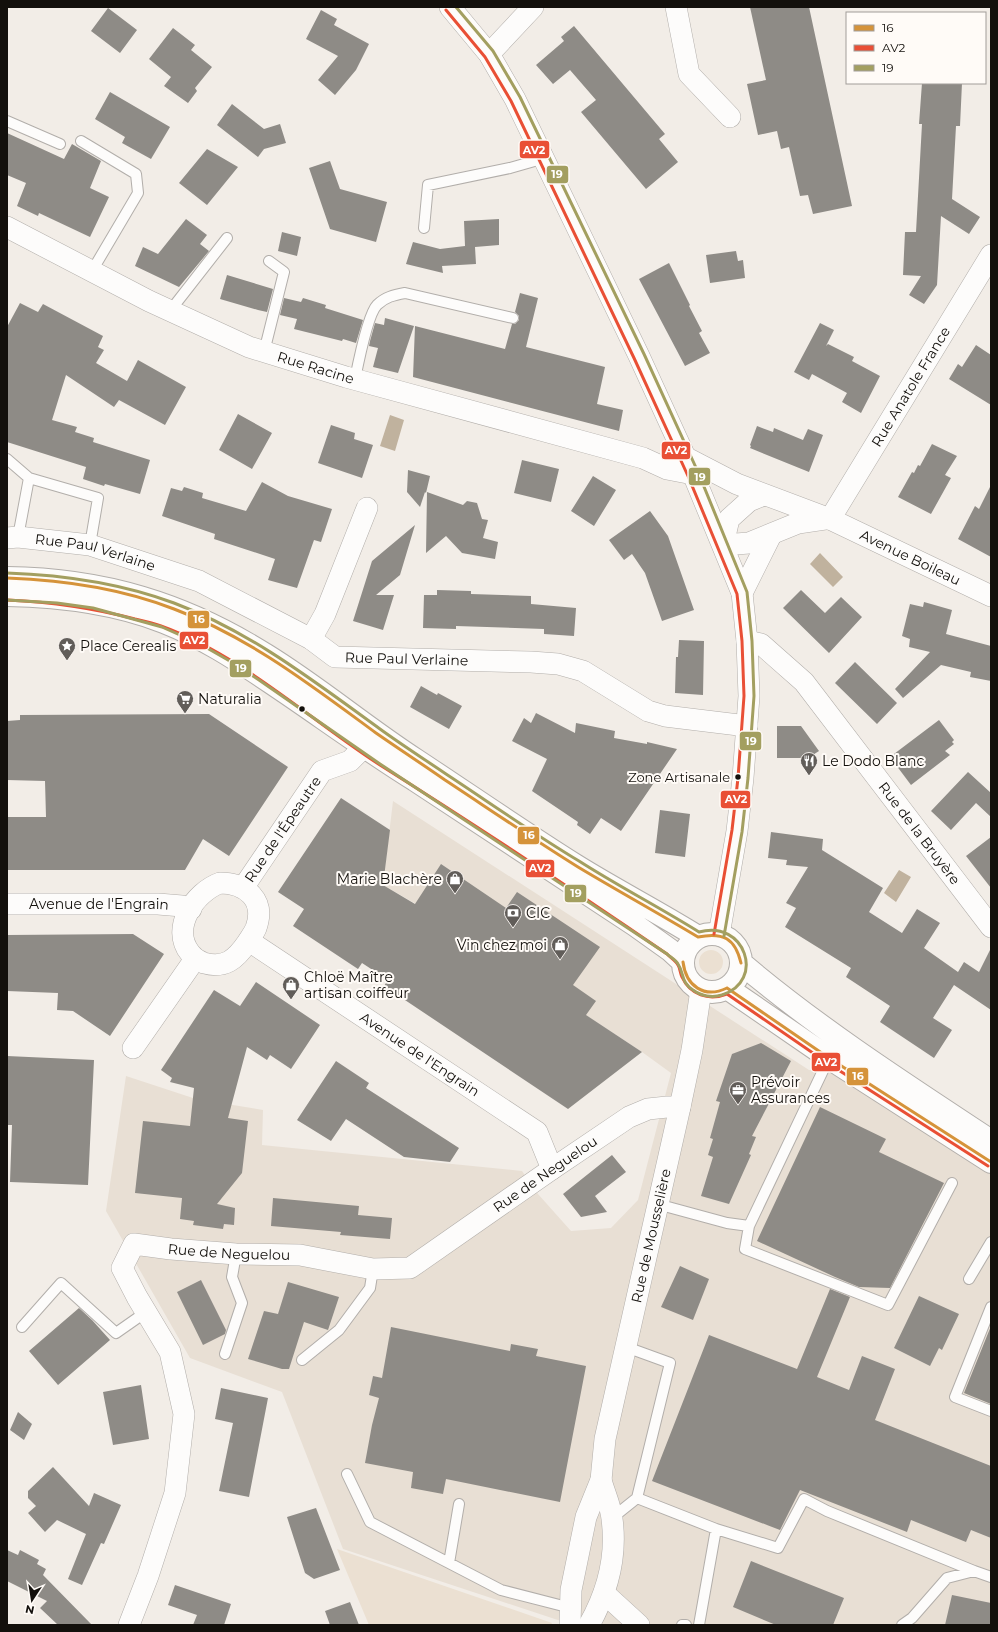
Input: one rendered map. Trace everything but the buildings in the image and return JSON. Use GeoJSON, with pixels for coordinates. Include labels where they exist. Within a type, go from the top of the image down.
{"type":"FeatureCollection","features":[{"type":"Feature","properties":{"kind":"main road"},"geometry":{"type":"LineString","coordinates":[[7,578],[60,581],[139,596],[176,608],[218,628],[266,655],[413,758],[576,866],[709,936],[728,938],[740,953],[740,973],[735,982],[727,988],[714,992],[701,990],[690,983],[684,971],[683,962],[686,950],[691,942],[709,936]]}},
{"type":"Feature","properties":{"kind":"main road"},"geometry":{"type":"LineString","coordinates":[[7,595],[57,598],[94,603],[164,622],[202,640],[231,656],[305,705],[364,747],[622,917],[670,950],[683,962]]}},
{"type":"Feature","properties":{"kind":"main road"},"geometry":{"type":"LineString","coordinates":[[741,963],[790,1003],[834,1036],[991,1141]]}},
{"type":"Feature","properties":{"kind":"main road"},"geometry":{"type":"LineString","coordinates":[[727,988],[829,1058],[991,1162]]}},
{"type":"Feature","properties":{"kind":"street"},"geometry":{"type":"LineString","coordinates":[[450,7],[489,54],[516,98],[639,356],[685,457],[742,593],[747,641],[749,696],[747,726],[736,831],[709,936]]}},
{"type":"Feature","properties":{"kind":"street"},"geometry":{"type":"LineString","coordinates":[[489,54],[533,7]]}},
{"type":"Feature","properties":{"kind":"street"},"geometry":{"type":"LineString","coordinates":[[676,7],[689,74],[730,117]]}},
{"type":"Feature","properties":{"kind":"street","name":"Rue Racine"},"geometry":{"type":"LineString","coordinates":[[7,227],[170,311],[225,337],[264,352],[355,379],[643,458],[667,469],[685,457],[737,484],[764,495]]}},
{"type":"Feature","properties":{"kind":"street","name":"Rue Anatole France"},"geometry":{"type":"LineString","coordinates":[[830,518],[991,255]]}},
{"type":"Feature","properties":{"kind":"street"},"geometry":{"type":"LineString","coordinates":[[643,458],[685,457]]}},
{"type":"Feature","properties":{"kind":"street"},"geometry":{"type":"LineString","coordinates":[[723,545],[729,519],[749,501],[764,495]]}},
{"type":"Feature","properties":{"kind":"street","name":"Avenue Boileau"},"geometry":{"type":"LineString","coordinates":[[764,495],[830,518],[991,596]]}},
{"type":"Feature","properties":{"kind":"street"},"geometry":{"type":"LineString","coordinates":[[311,639],[325,614],[367,508]]}},
{"type":"Feature","properties":{"kind":"street"},"geometry":{"type":"LineString","coordinates":[[723,545],[750,543],[798,523],[830,518]]}},
{"type":"Feature","properties":{"kind":"street"},"geometry":{"type":"LineString","coordinates":[[742,593],[771,535]]}},
{"type":"Feature","properties":{"kind":"street","name":"Rue Paul Verlaine"},"geometry":{"type":"LineString","coordinates":[[12,538],[90,545],[199,581],[311,639],[335,657],[558,664],[583,671],[648,711],[665,716],[747,726]]}},
{"type":"Feature","properties":{"kind":"street","name":"Rue de la Bruyère"},"geometry":{"type":"LineString","coordinates":[[747,641],[761,644],[804,682],[991,927]]}},
{"type":"Feature","properties":{"kind":"street","name":"Rue de l'Épeautre"},"geometry":{"type":"LineString","coordinates":[[243,888],[322,771],[350,761],[364,747]]}},
{"type":"Feature","properties":{"kind":"street"},"geometry":{"type":"LineString","coordinates":[[220,883],[230,883],[243,888],[249,892],[255,900],[259,920],[256,930],[239,955],[231,961],[211,965],[195,958],[186,948],[182,938],[182,928],[185,918],[191,909],[202,893],[210,887],[220,883]]}},
{"type":"Feature","properties":{"kind":"street","name":"Avenue de l'Engrain"},"geometry":{"type":"LineString","coordinates":[[7,904],[158,904],[182,906],[191,909]]}},
{"type":"Feature","properties":{"kind":"street","name":"Avenue de l'Engrain"},"geometry":{"type":"LineString","coordinates":[[248,941],[537,1132],[552,1169]]}},
{"type":"Feature","properties":{"kind":"street"},"geometry":{"type":"LineString","coordinates":[[133,1048],[195,958]]}},
{"type":"Feature","properties":{"kind":"street","name":"Rue de Mousselière"},"geometry":{"type":"LineString","coordinates":[[570,1617],[571,1590],[586,1517],[601,1480],[605,1439],[680,1107],[692,1050],[701,990]]}},
{"type":"Feature","properties":{"kind":"street","name":"Rue de Neguelou"},"geometry":{"type":"LineString","coordinates":[[129,1625],[148,1576],[175,1493],[184,1414],[170,1352],[122,1268],[134,1244],[171,1249],[236,1254],[300,1255],[373,1269],[410,1268],[629,1117],[648,1109],[667,1106],[680,1107]]}},
{"type":"Feature","properties":{"kind":"street","name":"Rue de Mousselière"},"geometry":{"type":"LineString","coordinates":[[589,1625],[604,1593],[610,1572],[613,1544],[612,1518],[601,1480]]}},
{"type":"Feature","properties":{"kind":"street"},"geometry":{"type":"LineString","coordinates":[[604,1593],[639,1625]]}},
{"type":"Feature","properties":{"kind":"lane"},"geometry":{"type":"LineString","coordinates":[[7,122],[60,144]]}},
{"type":"Feature","properties":{"kind":"lane"},"geometry":{"type":"LineString","coordinates":[[81,141],[136,174],[138,194],[92,271]]}},
{"type":"Feature","properties":{"kind":"lane"},"geometry":{"type":"LineString","coordinates":[[424,228],[428,185],[510,168],[545,158]]}},
{"type":"Feature","properties":{"kind":"lane"},"geometry":{"type":"LineString","coordinates":[[170,311],[227,238]]}},
{"type":"Feature","properties":{"kind":"lane"},"geometry":{"type":"LineString","coordinates":[[264,352],[284,272],[269,261]]}},
{"type":"Feature","properties":{"kind":"lane"},"geometry":{"type":"LineString","coordinates":[[355,379],[364,339],[376,306],[391,295],[405,293],[513,318]]}},
{"type":"Feature","properties":{"kind":"lane"},"geometry":{"type":"LineString","coordinates":[[7,458],[29,478],[98,498],[90,545]]}},
{"type":"Feature","properties":{"kind":"lane"},"geometry":{"type":"LineString","coordinates":[[12,538],[29,478]]}},
{"type":"Feature","properties":{"kind":"lane"},"geometry":{"type":"LineString","coordinates":[[829,1058],[749,1226],[745,1249],[888,1305],[952,1183]]}},
{"type":"Feature","properties":{"kind":"lane"},"geometry":{"type":"LineString","coordinates":[[657,1204],[727,1223],[749,1226]]}},
{"type":"Feature","properties":{"kind":"lane"},"geometry":{"type":"LineString","coordinates":[[969,1279],[991,1242]]}},
{"type":"Feature","properties":{"kind":"lane"},"geometry":{"type":"LineString","coordinates":[[225,1354],[242,1303],[232,1277],[236,1254]]}},
{"type":"Feature","properties":{"kind":"lane"},"geometry":{"type":"LineString","coordinates":[[302,1360],[339,1330],[370,1288],[373,1269]]}},
{"type":"Feature","properties":{"kind":"lane"},"geometry":{"type":"LineString","coordinates":[[22,1327],[61,1283],[116,1333],[146,1312]]}},
{"type":"Feature","properties":{"kind":"lane"},"geometry":{"type":"LineString","coordinates":[[991,1307],[955,1397],[991,1412]]}},
{"type":"Feature","properties":{"kind":"lane"},"geometry":{"type":"LineString","coordinates":[[612,1518],[637,1498],[670,1363],[626,1347]]}},
{"type":"Feature","properties":{"kind":"lane"},"geometry":{"type":"LineString","coordinates":[[347,1474],[370,1522],[501,1590],[570,1617]]}},
{"type":"Feature","properties":{"kind":"lane"},"geometry":{"type":"LineString","coordinates":[[637,1498],[716,1529],[778,1548],[804,1499],[827,1511],[991,1577]]}},
{"type":"Feature","properties":{"kind":"lane"},"geometry":{"type":"LineString","coordinates":[[449,1563],[459,1504]]}},
{"type":"Feature","properties":{"kind":"lane"},"geometry":{"type":"LineString","coordinates":[[699,1625],[716,1529]]}},
{"type":"Feature","properties":{"kind":"lane"},"geometry":{"type":"LineString","coordinates":[[902,1625],[912,1618],[947,1578],[974,1571]]}},
{"type":"Feature","properties":{"kind":"shaded area"},"geometry":{"type":"Polygon","coordinates":[[[390,415],[404,420],[395,451],[380,446],[390,415]]]}},
{"type":"Feature","properties":{"kind":"shaded area"},"geometry":{"type":"Polygon","coordinates":[[[820,553],[843,577],[833,587],[810,564],[820,553]]]}},
{"type":"Feature","properties":{"kind":"shaded area"},"geometry":{"type":"Polygon","coordinates":[[[393,801],[809,1070],[841,1074],[991,1174],[991,1625],[573,1625],[343,1549],[282,1392],[190,1358],[106,1211],[126,1076],[196,1099],[263,1110],[262,1145],[522,1171],[538,1194],[571,1231],[611,1228],[638,1200],[671,1073],[642,1052],[416,904],[383,885],[393,801]]]}},
{"type":"Feature","properties":{"kind":"shaded area"},"geometry":{"type":"Polygon","coordinates":[[[899,870],[911,877],[896,902],[884,893],[899,870]]]}},
{"type":"Feature","properties":{"kind":"shaded area"},"geometry":{"type":"Polygon","coordinates":[[[706,950],[716,950],[723,957],[723,967],[716,974],[706,974],[699,967],[699,957],[706,950]]]}},
{"type":"Feature","properties":{"kind":"shaded area"},"geometry":{"type":"Polygon","coordinates":[[[337,1549],[552,1623],[551,1625],[369,1625],[337,1549]]]}},
{"type":"Feature","properties":{"kind":"transit line","name":"19"},"geometry":{"type":"LineString","coordinates":[[456,7],[493,51],[520,97],[644,354],[698,472],[747,592],[752,641],[754,696],[748,778],[742,832],[724,936]]}},
{"type":"Feature","properties":{"kind":"transit line","name":"AV2"},"geometry":{"type":"LineString","coordinates":[[446,10],[485,57],[511,101],[634,358],[688,476],[737,594],[742,641],[744,696],[738,778],[732,830],[714,934]]}},
{"type":"Feature","properties":{"kind":"transit line","name":"19"},"geometry":{"type":"LineString","coordinates":[[7,573],[71,578],[113,585],[174,603],[230,628],[282,659],[388,735],[562,851],[699,932],[715,930],[728,934],[738,943],[744,953],[746,965],[743,977],[736,988],[722,995],[711,996],[696,992],[686,984],[680,967],[667,954],[380,764],[259,680],[200,644],[162,627],[93,608],[57,603],[7,600]]}},
{"type":"Feature","properties":{"kind":"transit line","name":"16"},"geometry":{"type":"LineString","coordinates":[[7,578],[71,583],[112,590],[154,602],[202,620],[254,648],[304,680],[385,739],[544,846],[698,937]]}},
{"type":"Feature","properties":{"kind":"transit line","name":"AV2"},"geometry":{"type":"LineString","coordinates":[[7,600],[72,606],[148,622],[190,638],[219,653],[274,689],[353,747],[524,858],[667,954],[677,964],[685,983],[695,992],[701,995],[714,997],[727,994],[826,1062],[988,1166]]}},
{"type":"Feature","properties":{"kind":"transit line","name":"16"},"geometry":{"type":"LineString","coordinates":[[698,937],[714,935],[727,939],[735,948],[741,963]]}},
{"type":"Feature","properties":{"kind":"transit line","name":"16"},"geometry":{"type":"LineString","coordinates":[[683,962],[688,978],[692,984],[698,988],[711,992],[727,988]]}},
{"type":"Feature","properties":{"kind":"transit line","name":"16"},"geometry":{"type":"LineString","coordinates":[[727,988],[829,1058],[991,1162]]}},
{"type":"Feature","properties":{"kind":"place","name":"Place Cerealis"},"geometry":{"type":"Point","coordinates":[67,661]}},
{"type":"Feature","properties":{"kind":"place","name":"Naturalia"},"geometry":{"type":"Point","coordinates":[185,714]}},
{"type":"Feature","properties":{"kind":"place","name":"Le Dodo Blanc"},"geometry":{"type":"Point","coordinates":[809,776]}},
{"type":"Feature","properties":{"kind":"place","name":"Zone Artisanale"},"geometry":{"type":"Point","coordinates":[738,777]}},
{"type":"Feature","properties":{"kind":"place","name":"Marie Blachère"},"geometry":{"type":"Point","coordinates":[455,894]}},
{"type":"Feature","properties":{"kind":"place","name":"CIC"},"geometry":{"type":"Point","coordinates":[513,928]}},
{"type":"Feature","properties":{"kind":"place","name":"Vin chez moi"},"geometry":{"type":"Point","coordinates":[560,960]}},
{"type":"Feature","properties":{"kind":"place","name":"Chloë Maître artisan coiffeur"},"geometry":{"type":"Point","coordinates":[291,1000]}},
{"type":"Feature","properties":{"kind":"place","name":"Prévoir Assurances"},"geometry":{"type":"Point","coordinates":[738,1105]}}]}
